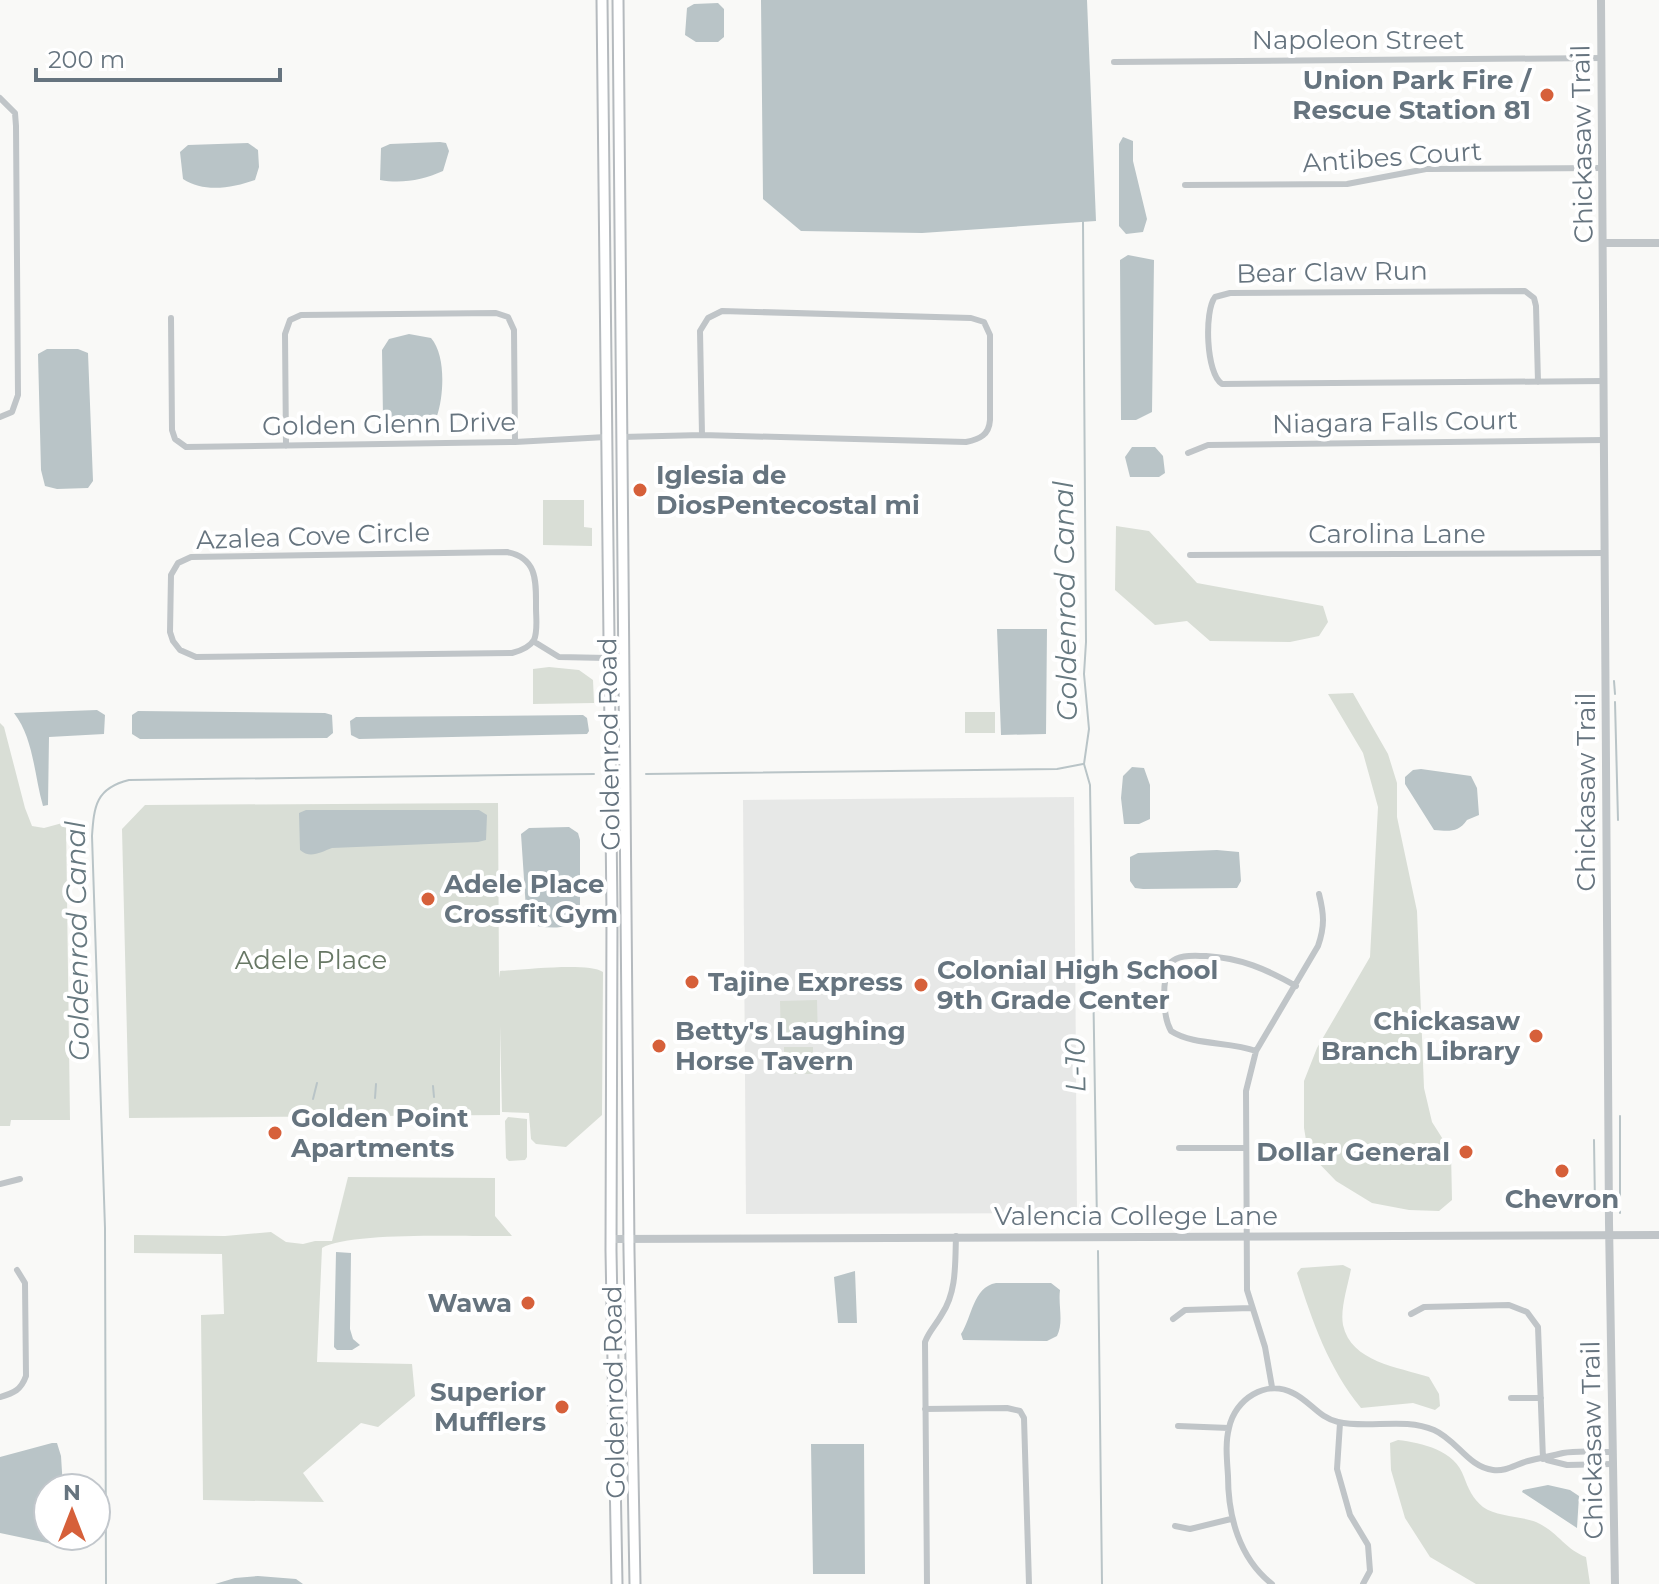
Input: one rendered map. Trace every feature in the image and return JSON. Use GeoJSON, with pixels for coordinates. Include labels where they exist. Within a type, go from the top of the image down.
{"type":"FeatureCollection","features":[{"type":"Feature","properties":{"kind":"main road","name":"Goldenrod Road"},"geometry":{"type":"LineString","coordinates":[[602,0],[617,1584]]}},
{"type":"Feature","properties":{"kind":"main road","name":"Goldenrod Road"},"geometry":{"type":"LineString","coordinates":[[618,0],[635,1584]]}},
{"type":"Feature","properties":{"kind":"main road"},"geometry":{"type":"LineString","coordinates":[[608,634],[625,655]]}},
{"type":"Feature","properties":{"kind":"main road"},"geometry":{"type":"LineString","coordinates":[[607,658],[616,666],[625,687]]}},
{"type":"Feature","properties":{"kind":"main road"},"geometry":{"type":"LineString","coordinates":[[611,936],[628,955]]}},
{"type":"Feature","properties":{"kind":"main road"},"geometry":{"type":"LineString","coordinates":[[616,1511],[625,1518],[634,1534]]}},
{"type":"Feature","properties":{"kind":"street","name":"Chickasaw Trail"},"geometry":{"type":"LineString","coordinates":[[1601,0],[1609,1235],[1615,1584]]}},
{"type":"Feature","properties":{"kind":"street","name":"Napoleon Street"},"geometry":{"type":"LineString","coordinates":[[1114,62],[1602,58]]}},
{"type":"Feature","properties":{"kind":"street"},"geometry":{"type":"LineString","coordinates":[[0,98],[15,113],[16,126],[18,373],[18,395],[12,412],[0,417]]}},
{"type":"Feature","properties":{"kind":"street","name":"Antibes Court"},"geometry":{"type":"LineString","coordinates":[[1185,185],[1347,184],[1426,169],[1602,168]]}},
{"type":"Feature","properties":{"kind":"street"},"geometry":{"type":"LineString","coordinates":[[1603,243],[1659,243]]}},
{"type":"Feature","properties":{"kind":"street","name":"Bear Claw Run"},"geometry":{"type":"LineString","coordinates":[[1538,382],[1536,306],[1534,298],[1525,291],[1230,293],[1215,297],[1209,309],[1211,371],[1215,380],[1222,384],[1538,382],[1604,381]]}},
{"type":"Feature","properties":{"kind":"street"},"geometry":{"type":"LineString","coordinates":[[622,437],[702,435],[966,442],[980,439],[989,429],[990,420],[990,335],[984,322],[971,318],[722,311],[708,318],[700,331],[702,435]]}},
{"type":"Feature","properties":{"kind":"street"},"geometry":{"type":"LineString","coordinates":[[286,446],[285,334],[290,320],[301,315],[496,313],[508,317],[514,330],[515,442]]}},
{"type":"Feature","properties":{"kind":"street","name":"Golden Glenn Drive"},"geometry":{"type":"LineString","coordinates":[[171,318],[172,430],[175,439],[186,447],[515,442],[606,437]]}},
{"type":"Feature","properties":{"kind":"street","name":"Niagara Falls Court"},"geometry":{"type":"LineString","coordinates":[[1188,453],[1208,445],[1604,440]]}},
{"type":"Feature","properties":{"kind":"street","name":"Azalea Cove Circle"},"geometry":{"type":"LineString","coordinates":[[507,552],[529,562],[536,576],[533,641],[518,652],[502,654],[196,657],[183,652],[173,641],[171,575],[178,563],[196,556],[507,552]]}},
{"type":"Feature","properties":{"kind":"street","name":"Carolina Lane"},"geometry":{"type":"LineString","coordinates":[[1190,555],[1605,553]]}},
{"type":"Feature","properties":{"kind":"street"},"geometry":{"type":"LineString","coordinates":[[533,641],[559,657],[607,658]]}},
{"type":"Feature","properties":{"kind":"street"},"geometry":{"type":"LineString","coordinates":[[1272,1387],[1265,1347],[1251,1308],[1247,1280],[1246,1091],[1256,1051],[1318,946],[1324,929],[1319,894]]}},
{"type":"Feature","properties":{"kind":"street"},"geometry":{"type":"LineString","coordinates":[[1256,1051],[1245,1046],[1182,1037],[1171,1031],[1166,1014],[1166,975],[1170,963],[1183,956],[1231,958],[1264,968],[1296,986]]}},
{"type":"Feature","properties":{"kind":"street"},"geometry":{"type":"LineString","coordinates":[[1179,1148],[1246,1148]]}},
{"type":"Feature","properties":{"kind":"street"},"geometry":{"type":"LineString","coordinates":[[0,1184],[20,1179]]}},
{"type":"Feature","properties":{"kind":"street","name":"Valencia College Lane"},"geometry":{"type":"LineString","coordinates":[[612,1239],[1659,1235]]}},
{"type":"Feature","properties":{"kind":"street"},"geometry":{"type":"LineString","coordinates":[[927,1584],[925,1342],[950,1297],[955,1278],[956,1236]]}},
{"type":"Feature","properties":{"kind":"street"},"geometry":{"type":"LineString","coordinates":[[0,1397],[23,1386],[26,1376],[25,1283],[17,1270]]}},
{"type":"Feature","properties":{"kind":"street"},"geometry":{"type":"LineString","coordinates":[[1411,1314],[1424,1307],[1495,1305],[1509,1305],[1527,1312],[1538,1327],[1543,1459]]}},
{"type":"Feature","properties":{"kind":"street"},"geometry":{"type":"LineString","coordinates":[[1173,1319],[1185,1310],[1251,1308]]}},
{"type":"Feature","properties":{"kind":"street"},"geometry":{"type":"LineString","coordinates":[[1272,1584],[1252,1562],[1231,1519],[1228,1492],[1229,1428],[1236,1412],[1255,1392],[1272,1387],[1289,1390],[1327,1418],[1340,1423],[1424,1426],[1449,1438],[1472,1461],[1491,1470],[1504,1470],[1567,1453],[1612,1452]]}},
{"type":"Feature","properties":{"kind":"street"},"geometry":{"type":"LineString","coordinates":[[1511,1398],[1541,1398]]}},
{"type":"Feature","properties":{"kind":"street"},"geometry":{"type":"LineString","coordinates":[[925,1409],[1007,1408],[1022,1414],[1027,1431],[1029,1584]]}},
{"type":"Feature","properties":{"kind":"street"},"geometry":{"type":"LineString","coordinates":[[1340,1423],[1337,1469],[1350,1515],[1368,1545],[1370,1571],[1363,1584]]}},
{"type":"Feature","properties":{"kind":"street"},"geometry":{"type":"LineString","coordinates":[[1178,1426],[1229,1428]]}},
{"type":"Feature","properties":{"kind":"street"},"geometry":{"type":"LineString","coordinates":[[1543,1459],[1567,1465],[1612,1464]]}},
{"type":"Feature","properties":{"kind":"street"},"geometry":{"type":"LineString","coordinates":[[1175,1526],[1190,1529],[1231,1519]]}},
{"type":"Feature","properties":{"kind":"shaded area"},"geometry":{"type":"Polygon","coordinates":[[[761,0],[1087,0],[1096,221],[922,233],[801,231],[763,199],[761,0]]]}},
{"type":"Feature","properties":{"kind":"shaded area"},"geometry":{"type":"Polygon","coordinates":[[[718,3],[724,9],[724,37],[718,42],[696,42],[685,35],[687,8],[694,4],[718,3]]]}},
{"type":"Feature","properties":{"kind":"shaded area"},"geometry":{"type":"Polygon","coordinates":[[[1123,137],[1133,141],[1133,161],[1147,219],[1143,232],[1126,234],[1119,226],[1119,144],[1123,137]]]}},
{"type":"Feature","properties":{"kind":"shaded area"},"geometry":{"type":"Polygon","coordinates":[[[248,143],[258,150],[259,167],[255,180],[209,188],[183,179],[180,152],[188,145],[248,143]]]}},
{"type":"Feature","properties":{"kind":"shaded area"},"geometry":{"type":"Polygon","coordinates":[[[446,143],[449,151],[443,171],[412,180],[380,180],[381,148],[390,144],[446,143]]]}},
{"type":"Feature","properties":{"kind":"shaded area"},"geometry":{"type":"Polygon","coordinates":[[[1128,255],[1154,260],[1152,412],[1136,420],[1121,420],[1120,260],[1128,255]]]}},
{"type":"Feature","properties":{"kind":"shaded area"},"geometry":{"type":"Polygon","coordinates":[[[409,334],[431,338],[439,354],[442,376],[437,416],[426,422],[410,424],[383,418],[382,350],[389,339],[409,334]]]}},
{"type":"Feature","properties":{"kind":"shaded area"},"geometry":{"type":"Polygon","coordinates":[[[47,349],[78,349],[88,353],[93,481],[88,488],[57,489],[45,486],[41,470],[38,354],[47,349]]]}},
{"type":"Feature","properties":{"kind":"shaded area"},"geometry":{"type":"Polygon","coordinates":[[[1132,447],[1155,447],[1163,456],[1165,473],[1159,477],[1130,477],[1125,457],[1132,447]]]}},
{"type":"Feature","properties":{"kind":"shaded area"},"geometry":{"type":"Polygon","coordinates":[[[997,629],[1047,629],[1046,734],[1001,735],[997,629]]]}},
{"type":"Feature","properties":{"kind":"shaded area"},"geometry":{"type":"Polygon","coordinates":[[[97,710],[105,715],[104,734],[49,737],[48,805],[43,806],[30,746],[14,713],[97,710]]]}},
{"type":"Feature","properties":{"kind":"shaded area"},"geometry":{"type":"Polygon","coordinates":[[[138,711],[325,713],[332,715],[333,733],[327,738],[140,739],[132,734],[132,715],[138,711]]]}},
{"type":"Feature","properties":{"kind":"shaded area"},"geometry":{"type":"Polygon","coordinates":[[[583,715],[587,718],[587,734],[359,739],[351,735],[350,721],[356,717],[583,715]]]}},
{"type":"Feature","properties":{"kind":"shaded area"},"geometry":{"type":"Polygon","coordinates":[[[1132,767],[1144,768],[1150,785],[1150,819],[1139,824],[1124,824],[1121,798],[1123,776],[1132,767]]]}},
{"type":"Feature","properties":{"kind":"shaded area"},"geometry":{"type":"Polygon","coordinates":[[[1413,770],[1471,776],[1477,788],[1479,815],[1457,829],[1434,830],[1405,784],[1405,777],[1413,770]]]}},
{"type":"Feature","properties":{"kind":"shaded area"},"geometry":{"type":"Polygon","coordinates":[[[1074,797],[1077,1213],[746,1214],[743,800],[1074,797]]]}},
{"type":"Feature","properties":{"kind":"shaded area"},"geometry":{"type":"Polygon","coordinates":[[[306,810],[479,810],[487,815],[486,840],[332,848],[308,854],[300,850],[299,813],[306,810]]]}},
{"type":"Feature","properties":{"kind":"shaded area"},"geometry":{"type":"Polygon","coordinates":[[[569,827],[578,833],[580,840],[580,919],[562,927],[527,924],[521,834],[529,828],[569,827]]]}},
{"type":"Feature","properties":{"kind":"shaded area"},"geometry":{"type":"Polygon","coordinates":[[[1239,852],[1241,881],[1237,888],[1143,889],[1135,888],[1130,881],[1130,857],[1138,853],[1239,852]]]}},
{"type":"Feature","properties":{"kind":"shaded area"},"geometry":{"type":"Polygon","coordinates":[[[336,1252],[351,1253],[350,1329],[353,1339],[360,1345],[352,1350],[337,1350],[334,1347],[336,1252]]]}},
{"type":"Feature","properties":{"kind":"shaded area"},"geometry":{"type":"Polygon","coordinates":[[[855,1271],[857,1323],[838,1323],[834,1277],[855,1271]]]}},
{"type":"Feature","properties":{"kind":"shaded area"},"geometry":{"type":"Polygon","coordinates":[[[996,1283],[1051,1283],[1060,1290],[1057,1336],[1047,1341],[963,1340],[961,1334],[978,1296],[982,1290],[996,1283]]]}},
{"type":"Feature","properties":{"kind":"shaded area"},"geometry":{"type":"Polygon","coordinates":[[[57,1443],[62,1472],[32,1472],[32,1540],[0,1533],[0,1457],[57,1443]]]}},
{"type":"Feature","properties":{"kind":"shaded area"},"geometry":{"type":"Polygon","coordinates":[[[811,1444],[864,1444],[865,1574],[813,1574],[811,1444]]]}},
{"type":"Feature","properties":{"kind":"shaded area"},"geometry":{"type":"Polygon","coordinates":[[[1548,1485],[1570,1490],[1579,1496],[1577,1528],[1522,1492],[1548,1485]]]}},
{"type":"Feature","properties":{"kind":"shaded area"},"geometry":{"type":"Polygon","coordinates":[[[258,1576],[296,1579],[303,1584],[215,1584],[258,1576]]]}},
{"type":"Feature","properties":{"kind":"green space"},"geometry":{"type":"Polygon","coordinates":[[[543,500],[584,500],[584,527],[592,528],[592,546],[543,545],[543,500]]]}},
{"type":"Feature","properties":{"kind":"green space"},"geometry":{"type":"Polygon","coordinates":[[[1116,526],[1149,531],[1197,583],[1323,606],[1328,622],[1319,636],[1290,642],[1210,641],[1187,621],[1155,625],[1115,590],[1116,526]]]}},
{"type":"Feature","properties":{"kind":"green space"},"geometry":{"type":"Polygon","coordinates":[[[533,669],[579,670],[593,680],[594,703],[533,704],[533,669]]]}},
{"type":"Feature","properties":{"kind":"green space"},"geometry":{"type":"Polygon","coordinates":[[[1353,693],[1388,754],[1397,783],[1397,817],[1417,911],[1424,1088],[1432,1122],[1451,1152],[1452,1200],[1439,1211],[1409,1210],[1372,1203],[1336,1181],[1308,1152],[1304,1128],[1304,1081],[1317,1048],[1370,957],[1378,807],[1363,753],[1328,694],[1353,693]]]}},
{"type":"Feature","properties":{"kind":"green space"},"geometry":{"type":"Polygon","coordinates":[[[965,712],[995,712],[995,733],[965,733],[965,712]]]}},
{"type":"Feature","properties":{"kind":"green space"},"geometry":{"type":"Polygon","coordinates":[[[0,723],[4,727],[32,826],[44,828],[66,822],[70,1120],[11,1120],[10,1126],[0,1126],[0,723]]]}},
{"type":"Feature","properties":{"kind":"green space","name":"Adele Place"},"geometry":{"type":"Polygon","coordinates":[[[498,803],[499,978],[500,971],[538,968],[584,967],[603,972],[602,1115],[566,1147],[536,1144],[531,1139],[529,1113],[502,1112],[500,1026],[500,1115],[129,1118],[122,829],[145,805],[498,803]]]}},
{"type":"Feature","properties":{"kind":"green space"},"geometry":{"type":"Polygon","coordinates":[[[817,1000],[818,1040],[781,1041],[780,1001],[817,1000]]]}},
{"type":"Feature","properties":{"kind":"green space"},"geometry":{"type":"Polygon","coordinates":[[[784,1047],[813,1047],[813,1074],[784,1074],[784,1047]]]}},
{"type":"Feature","properties":{"kind":"green space"},"geometry":{"type":"Polygon","coordinates":[[[508,1117],[527,1119],[525,1160],[509,1161],[506,1158],[505,1121],[508,1117]]]}},
{"type":"Feature","properties":{"kind":"green space"},"geometry":{"type":"Polygon","coordinates":[[[348,1177],[495,1178],[495,1216],[512,1236],[384,1237],[358,1239],[322,1248],[317,1362],[412,1364],[415,1396],[378,1427],[361,1423],[303,1473],[324,1502],[203,1500],[201,1315],[224,1314],[222,1254],[134,1253],[134,1235],[225,1236],[271,1232],[286,1242],[332,1241],[348,1177]]]}},
{"type":"Feature","properties":{"kind":"green space"},"geometry":{"type":"Polygon","coordinates":[[[1343,1265],[1351,1269],[1343,1312],[1343,1325],[1348,1337],[1355,1347],[1377,1361],[1429,1377],[1439,1394],[1440,1406],[1435,1410],[1413,1403],[1361,1408],[1350,1393],[1315,1327],[1297,1273],[1301,1268],[1343,1265]]]}},
{"type":"Feature","properties":{"kind":"green space"},"geometry":{"type":"Polygon","coordinates":[[[1398,1440],[1417,1443],[1445,1454],[1460,1468],[1471,1493],[1483,1507],[1495,1513],[1536,1522],[1586,1557],[1590,1584],[1476,1584],[1430,1557],[1405,1518],[1391,1470],[1390,1443],[1398,1440]]]}},
{"type":"Feature","properties":{"kind":"waterway","name":"Goldenrod Canal"},"geometry":{"type":"LineString","coordinates":[[1083,222],[1084,674],[1089,729],[1084,764],[1090,785],[1097,1223]]}},
{"type":"Feature","properties":{"kind":"waterway"},"geometry":{"type":"LineString","coordinates":[[1614,681],[1615,694]]}},
{"type":"Feature","properties":{"kind":"waterway"},"geometry":{"type":"LineString","coordinates":[[1615,702],[1618,820]]}},
{"type":"Feature","properties":{"kind":"waterway","name":"Goldenrod Canal"},"geometry":{"type":"LineString","coordinates":[[646,774],[1057,769],[1083,764]]}},
{"type":"Feature","properties":{"kind":"waterway","name":"Goldenrod Canal"},"geometry":{"type":"LineString","coordinates":[[106,1584],[105,1228],[92,836],[96,807],[103,793],[129,780],[594,774]]}},
{"type":"Feature","properties":{"kind":"waterway"},"geometry":{"type":"LineString","coordinates":[[313,1099],[317,1083]]}},
{"type":"Feature","properties":{"kind":"waterway"},"geometry":{"type":"LineString","coordinates":[[375,1098],[376,1084]]}},
{"type":"Feature","properties":{"kind":"waterway"},"geometry":{"type":"LineString","coordinates":[[433,1086],[434,1097]]}},
{"type":"Feature","properties":{"kind":"waterway"},"geometry":{"type":"LineString","coordinates":[[1620,1116],[1620,1213]]}},
{"type":"Feature","properties":{"kind":"waterway"},"geometry":{"type":"LineString","coordinates":[[1594,1140],[1595,1205]]}},
{"type":"Feature","properties":{"kind":"waterway","name":"L-10"},"geometry":{"type":"LineString","coordinates":[[1098,1251],[1102,1584]]}},
{"type":"Feature","properties":{"kind":"place","name":"Union Park Fire / Rescue Station 81"},"geometry":{"type":"Point","coordinates":[1547,95]}},
{"type":"Feature","properties":{"kind":"place","name":"Iglesia de DiosPentecostal mi"},"geometry":{"type":"Point","coordinates":[640,490]}},
{"type":"Feature","properties":{"kind":"place","name":"Adele Place Crossfit Gym"},"geometry":{"type":"Point","coordinates":[428,899]}},
{"type":"Feature","properties":{"kind":"place","name":"Tajine Express"},"geometry":{"type":"Point","coordinates":[692,982]}},
{"type":"Feature","properties":{"kind":"place","name":"Colonial High School 9th Grade Center"},"geometry":{"type":"Point","coordinates":[921,985]}},
{"type":"Feature","properties":{"kind":"place","name":"Chickasaw Branch Library"},"geometry":{"type":"Point","coordinates":[1536,1036]}},
{"type":"Feature","properties":{"kind":"place","name":"Betty's Laughing Horse Tavern"},"geometry":{"type":"Point","coordinates":[659,1046]}},
{"type":"Feature","properties":{"kind":"place","name":"Golden Point Apartments"},"geometry":{"type":"Point","coordinates":[275,1133]}},
{"type":"Feature","properties":{"kind":"place","name":"Dollar General"},"geometry":{"type":"Point","coordinates":[1466,1152]}},
{"type":"Feature","properties":{"kind":"place","name":"Chevron"},"geometry":{"type":"Point","coordinates":[1562,1171]}},
{"type":"Feature","properties":{"kind":"place","name":"Wawa"},"geometry":{"type":"Point","coordinates":[528,1303]}},
{"type":"Feature","properties":{"kind":"place","name":"Superior Mufflers"},"geometry":{"type":"Point","coordinates":[562,1407]}}]}
